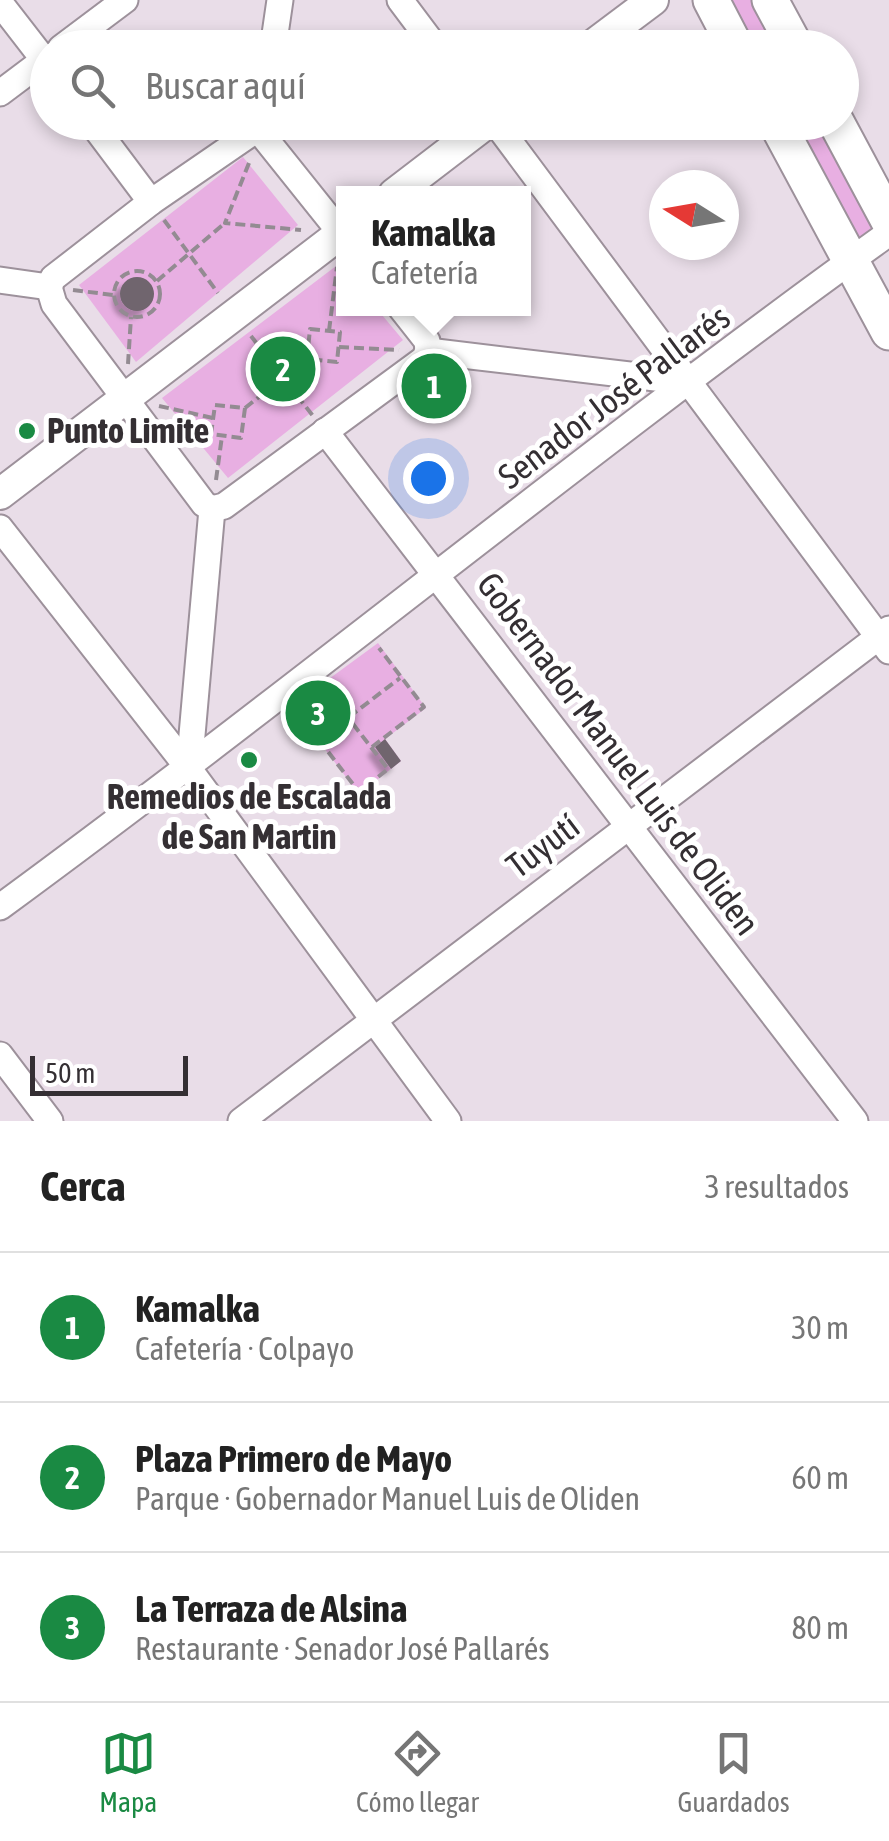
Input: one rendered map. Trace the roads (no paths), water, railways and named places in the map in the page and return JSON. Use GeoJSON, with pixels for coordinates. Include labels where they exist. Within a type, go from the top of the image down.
{"type":"FeatureCollection","features":[{"type":"Feature","properties":{"kind":"main road"},"geometry":{"type":"LineString","coordinates":[[710,0],[726,30]]}},
{"type":"Feature","properties":{"kind":"main road"},"geometry":{"type":"LineString","coordinates":[[770,0],[786,30]]}},
{"type":"Feature","properties":{"kind":"main road"},"geometry":{"type":"LineString","coordinates":[[786,140],[889,332]]}},
{"type":"Feature","properties":{"kind":"main road"},"geometry":{"type":"LineString","coordinates":[[846,140],[889,221]]}},
{"type":"Feature","properties":{"kind":"street"},"geometry":{"type":"LineString","coordinates":[[86,30],[125,0]]}},
{"type":"Feature","properties":{"kind":"street"},"geometry":{"type":"LineString","coordinates":[[276,30],[280,0]]}},
{"type":"Feature","properties":{"kind":"street"},"geometry":{"type":"LineString","coordinates":[[400,0],[422,30]]}},
{"type":"Feature","properties":{"kind":"street"},"geometry":{"type":"LineString","coordinates":[[613,30],[653,0]]}},
{"type":"Feature","properties":{"kind":"street"},"geometry":{"type":"LineString","coordinates":[[0,3],[30,36]]}},
{"type":"Feature","properties":{"kind":"street"},"geometry":{"type":"LineString","coordinates":[[0,93],[30,72]]}},
{"type":"Feature","properties":{"kind":"street"},"geometry":{"type":"LineString","coordinates":[[105,140],[152,202]]}},
{"type":"Feature","properties":{"kind":"street"},"geometry":{"type":"LineString","coordinates":[[189,769],[212,509],[54,304],[49,288],[54,278],[152,202],[241,140]]}},
{"type":"Feature","properties":{"kind":"street"},"geometry":{"type":"LineString","coordinates":[[270,140],[336,225]]}},
{"type":"Feature","properties":{"kind":"street"},"geometry":{"type":"LineString","coordinates":[[405,186],[467,140]]}},
{"type":"Feature","properties":{"kind":"street"},"geometry":{"type":"LineString","coordinates":[[505,140],[886,639]]}},
{"type":"Feature","properties":{"kind":"street","name":"Senador José Pallarés"},"geometry":{"type":"LineString","coordinates":[[0,907],[189,769],[689,382],[889,233]]}},
{"type":"Feature","properties":{"kind":"street"},"geometry":{"type":"LineString","coordinates":[[0,494],[336,239]]}},
{"type":"Feature","properties":{"kind":"street"},"geometry":{"type":"LineString","coordinates":[[0,280],[49,288]]}},
{"type":"Feature","properties":{"kind":"street"},"geometry":{"type":"LineString","coordinates":[[212,509],[224,506],[424,359],[428,342],[407,316]]}},
{"type":"Feature","properties":{"kind":"street"},"geometry":{"type":"LineString","coordinates":[[428,351],[689,382]]}},
{"type":"Feature","properties":{"kind":"street","name":"Gobernador Manuel Luis de Oliden"},"geometry":{"type":"LineString","coordinates":[[325,431],[855,1121]]}},
{"type":"Feature","properties":{"kind":"street"},"geometry":{"type":"LineString","coordinates":[[0,528],[189,769],[448,1121]]}},
{"type":"Feature","properties":{"kind":"street","name":"Tuyutí"},"geometry":{"type":"LineString","coordinates":[[241,1121],[628,826],[886,639]]}},
{"type":"Feature","properties":{"kind":"street"},"geometry":{"type":"LineString","coordinates":[[0,1056],[50,1121]]}},
{"type":"Feature","properties":{"kind":"place","name":"Plaza Primero de Mayo"},"geometry":{"type":"Point","coordinates":[283,369]}},
{"type":"Feature","properties":{"kind":"place","name":"Kamalka"},"geometry":{"type":"Point","coordinates":[434,386]}},
{"type":"Feature","properties":{"kind":"place","name":"Punto Limite"},"geometry":{"type":"Point","coordinates":[27,431]}},
{"type":"Feature","properties":{"kind":"place","name":"La Terraza de Alsina"},"geometry":{"type":"Point","coordinates":[318,713]}},
{"type":"Feature","properties":{"kind":"place","name":"Remedios de Escalada de San Martin"},"geometry":{"type":"Point","coordinates":[249,760]}}]}
